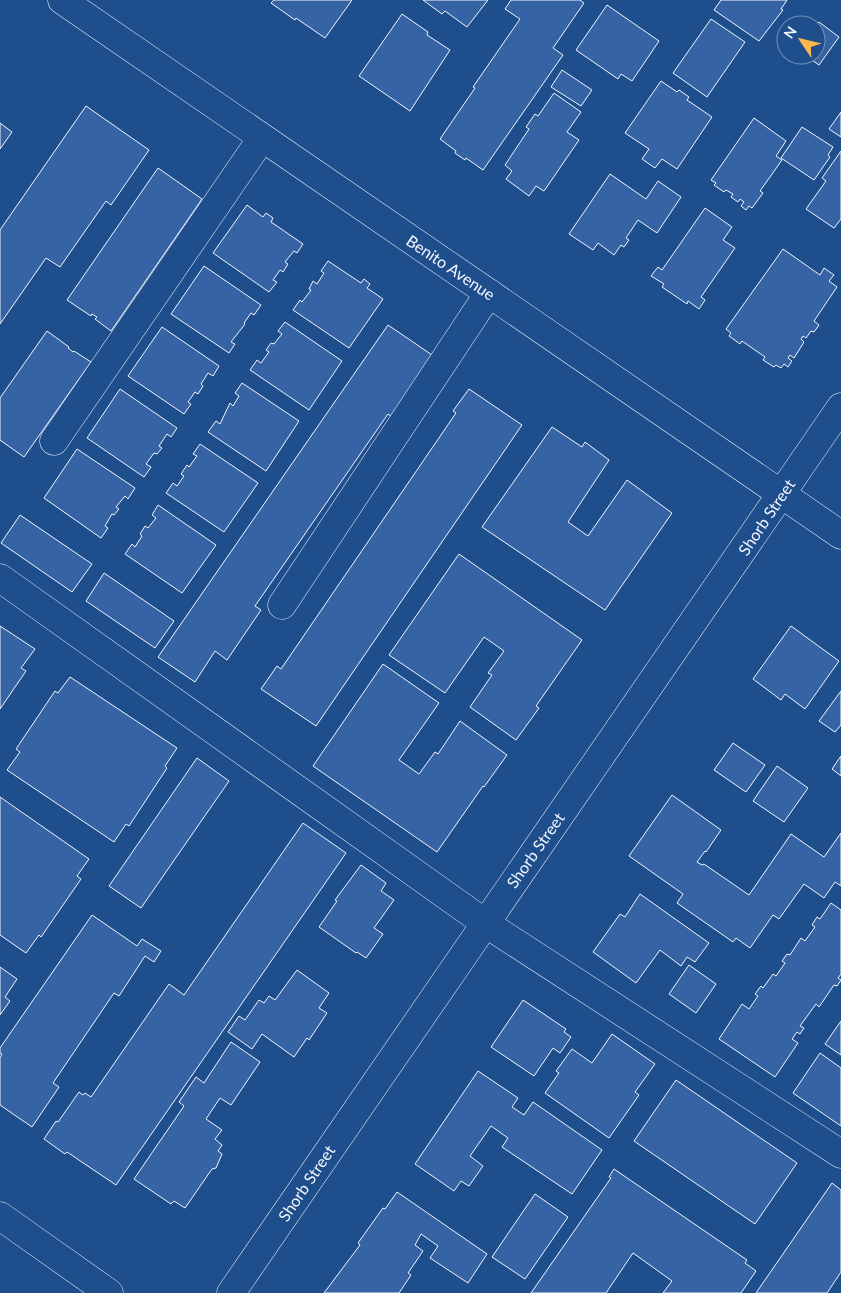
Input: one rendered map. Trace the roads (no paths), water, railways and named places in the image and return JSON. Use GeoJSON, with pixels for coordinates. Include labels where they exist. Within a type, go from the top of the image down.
{"type":"FeatureCollection","features":[{"type":"Feature","properties":{"kind":"street","name":"Benito Avenue"},"geometry":{"type":"LineString","coordinates":[[62,0],[841,534]]}},
{"type":"Feature","properties":{"kind":"street"},"geometry":{"type":"LineString","coordinates":[[54,441],[262,138]]}},
{"type":"Feature","properties":{"kind":"street"},"geometry":{"type":"LineString","coordinates":[[282,605],[489,293]]}},
{"type":"Feature","properties":{"kind":"street","name":"Shorb Street"},"geometry":{"type":"LineString","coordinates":[[230,1293],[841,407]]}},
{"type":"Feature","properties":{"kind":"street"},"geometry":{"type":"LineString","coordinates":[[0,578],[485,923],[841,1154]]}},
{"type":"Feature","properties":{"kind":"street"},"geometry":{"type":"LineString","coordinates":[[0,1216],[109,1293]]}}]}
